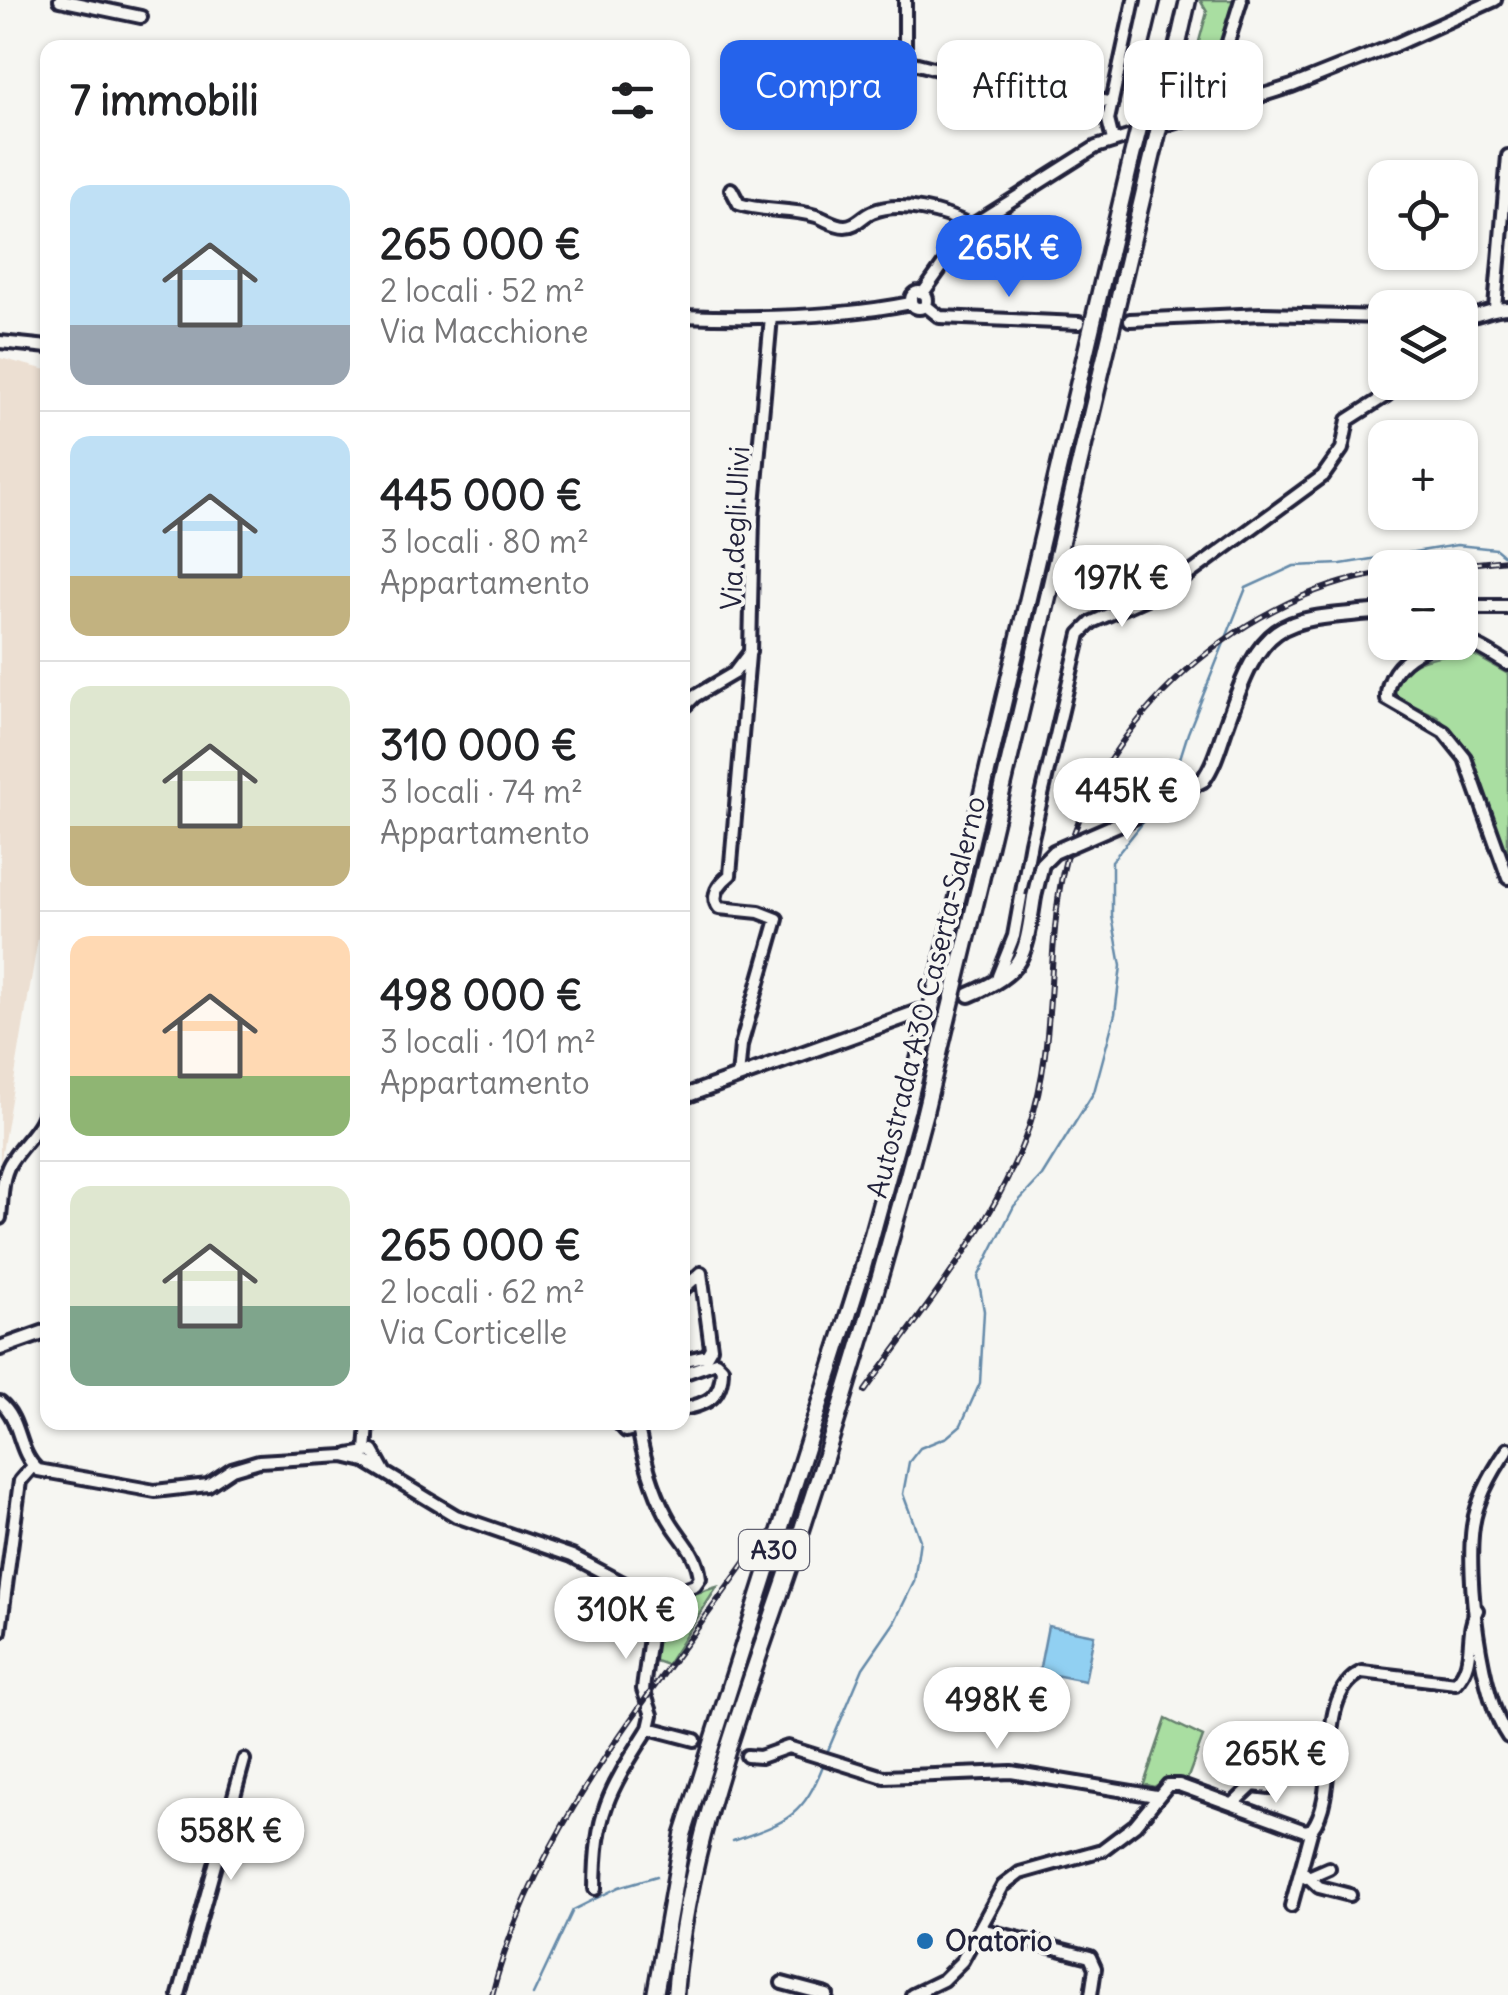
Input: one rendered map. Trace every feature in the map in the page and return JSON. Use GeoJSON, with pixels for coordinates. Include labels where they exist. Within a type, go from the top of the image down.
{"type":"FeatureCollection","features":[{"type":"Feature","properties":{"kind":"highway"},"geometry":{"type":"LineString","coordinates":[[1154,40],[1161,0]]}},
{"type":"Feature","properties":{"kind":"highway","name":"A30"},"geometry":{"type":"LineString","coordinates":[[1160,40],[1170,0]]}},
{"type":"Feature","properties":{"kind":"highway","name":"Autostrada A30 Caserta-Salerno"},"geometry":{"type":"LineString","coordinates":[[675,1995],[688,1902],[708,1817],[859,1352],[925,1112],[1188,0]]}},
{"type":"Feature","properties":{"kind":"highway","name":"Autostrada A30 Caserta-Salerno"},"geometry":{"type":"LineString","coordinates":[[655,1995],[683,1835],[850,1313],[907,1108],[1139,130]]}},
{"type":"Feature","properties":{"kind":"main road"},"geometry":{"type":"LineString","coordinates":[[1478,607],[1508,607]]}},
{"type":"Feature","properties":{"kind":"main road"},"geometry":{"type":"LineString","coordinates":[[969,995],[1015,970],[1027,938],[1042,864],[1054,852],[1130,819],[1203,780],[1248,667],[1268,635],[1288,622],[1368,613]]}},
{"type":"Feature","properties":{"kind":"main road"},"geometry":{"type":"LineString","coordinates":[[690,1094],[918,1012]]}},
{"type":"Feature","properties":{"kind":"main road"},"geometry":{"type":"LineString","coordinates":[[0,1348],[40,1334]]}},
{"type":"Feature","properties":{"kind":"street"},"geometry":{"type":"LineString","coordinates":[[60,0],[141,17]]}},
{"type":"Feature","properties":{"kind":"street"},"geometry":{"type":"LineString","coordinates":[[904,40],[905,0]]}},
{"type":"Feature","properties":{"kind":"street"},"geometry":{"type":"LineString","coordinates":[[1113,140],[1108,120],[1134,0]]}},
{"type":"Feature","properties":{"kind":"street"},"geometry":{"type":"LineString","coordinates":[[1229,40],[1241,0]]}},
{"type":"Feature","properties":{"kind":"street"},"geometry":{"type":"LineString","coordinates":[[1263,95],[1378,52],[1495,0]]}},
{"type":"Feature","properties":{"kind":"street"},"geometry":{"type":"LineString","coordinates":[[917,64],[941,70],[978,71],[1112,103]]}},
{"type":"Feature","properties":{"kind":"street"},"geometry":{"type":"LineString","coordinates":[[924,299],[970,226],[1068,163],[1113,140],[1146,130]]}},
{"type":"Feature","properties":{"kind":"street"},"geometry":{"type":"LineString","coordinates":[[1478,316],[1502,308],[1508,156]]}},
{"type":"Feature","properties":{"kind":"street"},"geometry":{"type":"LineString","coordinates":[[731,188],[739,204],[819,216],[832,224],[854,225],[874,210],[888,208],[944,215],[970,226]]}},
{"type":"Feature","properties":{"kind":"street"},"geometry":{"type":"LineString","coordinates":[[690,316],[855,312],[911,302],[914,294],[940,316],[1078,323]]}},
{"type":"Feature","properties":{"kind":"street"},"geometry":{"type":"LineString","coordinates":[[1130,320],[1263,314],[1368,317]]}},
{"type":"Feature","properties":{"kind":"street","name":"Via degli Ulivi"},"geometry":{"type":"LineString","coordinates":[[738,1077],[741,1044],[777,919],[760,912],[720,908],[716,900],[716,889],[730,875],[753,638],[753,516],[771,317]]}},
{"type":"Feature","properties":{"kind":"street"},"geometry":{"type":"LineString","coordinates":[[0,342],[40,346]]}},
{"type":"Feature","properties":{"kind":"street"},"geometry":{"type":"LineString","coordinates":[[992,985],[1004,967],[1014,936],[1030,842],[1080,634],[1092,622],[1173,586],[1323,476],[1342,449],[1344,432],[1354,414],[1380,400]]}},
{"type":"Feature","properties":{"kind":"street"},"geometry":{"type":"LineString","coordinates":[[1508,664],[1471,643],[1430,646],[1397,664],[1387,690],[1387,700],[1444,732],[1464,758],[1508,878]]}},
{"type":"Feature","properties":{"kind":"street"},"geometry":{"type":"LineString","coordinates":[[690,701],[734,673],[749,655]]}},
{"type":"Feature","properties":{"kind":"street"},"geometry":{"type":"LineString","coordinates":[[0,1218],[8,1167],[40,1127]]}},
{"type":"Feature","properties":{"kind":"street"},"geometry":{"type":"LineString","coordinates":[[690,1282],[701,1272],[711,1348],[707,1356],[690,1359]]}},
{"type":"Feature","properties":{"kind":"street"},"geometry":{"type":"LineString","coordinates":[[690,1371],[716,1362],[722,1368],[722,1384],[716,1397],[690,1408]]}},
{"type":"Feature","properties":{"kind":"street"},"geometry":{"type":"LineString","coordinates":[[0,1402],[15,1418],[33,1466]]}},
{"type":"Feature","properties":{"kind":"street"},"geometry":{"type":"LineString","coordinates":[[369,1430],[369,1456],[388,1476],[456,1516],[572,1556],[655,1600],[696,1585],[698,1566],[688,1542],[665,1513],[642,1430]]}},
{"type":"Feature","properties":{"kind":"street"},"geometry":{"type":"LineString","coordinates":[[1508,1450],[1481,1496],[1473,1524],[1471,1556],[1486,1686],[1508,1738]]}},
{"type":"Feature","properties":{"kind":"street"},"geometry":{"type":"LineString","coordinates":[[33,1466],[155,1490],[208,1485],[232,1469],[259,1461],[369,1456]]}},
{"type":"Feature","properties":{"kind":"street"},"geometry":{"type":"LineString","coordinates":[[0,1631],[20,1481],[33,1466]]}},
{"type":"Feature","properties":{"kind":"street"},"geometry":{"type":"LineString","coordinates":[[595,1889],[598,1824],[608,1794],[652,1715],[645,1704],[643,1689],[655,1600]]}},
{"type":"Feature","properties":{"kind":"street"},"geometry":{"type":"LineString","coordinates":[[1291,1906],[1304,1874],[1312,1829],[1324,1807],[1336,1710],[1354,1676],[1362,1672],[1456,1683],[1470,1664],[1471,1621],[1477,1610]]}},
{"type":"Feature","properties":{"kind":"street"},"geometry":{"type":"LineString","coordinates":[[648,1728],[695,1740]]}},
{"type":"Feature","properties":{"kind":"street"},"geometry":{"type":"LineString","coordinates":[[747,1756],[760,1757],[788,1748],[884,1777],[1010,1772],[1156,1796]]}},
{"type":"Feature","properties":{"kind":"street"},"geometry":{"type":"LineString","coordinates":[[178,1995],[244,1760]]}},
{"type":"Feature","properties":{"kind":"street"},"geometry":{"type":"LineString","coordinates":[[1233,1804],[1254,1785],[1270,1788],[1273,1776]]}},
{"type":"Feature","properties":{"kind":"street"},"geometry":{"type":"LineString","coordinates":[[912,1995],[943,1980],[962,1961],[1003,1886],[1020,1874],[1102,1850],[1136,1825],[1168,1785],[1179,1785],[1305,1830],[1312,1829]]}},
{"type":"Feature","properties":{"kind":"street"},"geometry":{"type":"LineString","coordinates":[[1304,1874],[1329,1868]]}},
{"type":"Feature","properties":{"kind":"street"},"geometry":{"type":"LineString","coordinates":[[1304,1874],[1319,1886],[1350,1895]]}},
{"type":"Feature","properties":{"kind":"street"},"geometry":{"type":"LineString","coordinates":[[981,1929],[1090,1957],[1096,1968],[1091,1995]]}},
{"type":"Feature","properties":{"kind":"street"},"geometry":{"type":"LineString","coordinates":[[782,1982],[827,1995]]}},
{"type":"Feature","properties":{"kind":"shaded area"},"geometry":{"type":"Polygon","coordinates":[[[0,358],[40,368],[40,927],[0,1165],[0,358]]]}},
{"type":"Feature","properties":{"kind":"green space"},"geometry":{"type":"Polygon","coordinates":[[[1200,0],[1234,0],[1222,40],[1199,40],[1207,12],[1200,0]]]}},
{"type":"Feature","properties":{"kind":"green space"},"geometry":{"type":"Polygon","coordinates":[[[1478,657],[1508,674],[1508,863],[1481,799],[1467,748],[1437,716],[1399,699],[1393,689],[1413,665],[1426,660],[1478,657]]]}},
{"type":"Feature","properties":{"kind":"green space"},"geometry":{"type":"Polygon","coordinates":[[[717,1587],[667,1665],[653,1660],[662,1603],[717,1587]]]}},
{"type":"Feature","properties":{"kind":"green space"},"geometry":{"type":"Polygon","coordinates":[[[1166,1719],[1203,1737],[1187,1780],[1170,1777],[1154,1787],[1144,1784],[1166,1719]]]}},
{"type":"Feature","properties":{"kind":"water"},"geometry":{"type":"Polygon","coordinates":[[[1048,1626],[1094,1635],[1085,1681],[1039,1672],[1048,1626]]]}},
{"type":"Feature","properties":{"kind":"waterway"},"geometry":{"type":"LineString","coordinates":[[1170,790],[1188,733],[1246,588],[1294,566],[1341,564],[1457,545],[1496,549],[1508,559]]}},
{"type":"Feature","properties":{"kind":"waterway"},"geometry":{"type":"LineString","coordinates":[[826,1755],[863,1668],[894,1623],[914,1582],[920,1540],[903,1494],[909,1462],[920,1448],[947,1437],[961,1425],[980,1383],[984,1311],[978,1277],[1014,1206],[1042,1176],[1094,1092],[1115,1014],[1121,966],[1112,916],[1112,861],[1149,815]]}},
{"type":"Feature","properties":{"kind":"waterway"},"geometry":{"type":"LineString","coordinates":[[733,1841],[767,1829],[800,1807],[824,1763]]}},
{"type":"Feature","properties":{"kind":"waterway"},"geometry":{"type":"LineString","coordinates":[[533,1995],[573,1910],[619,1887],[657,1876]]}},
{"type":"Feature","properties":{"kind":"tunnel"},"geometry":{"type":"LineString","coordinates":[[1079,323],[1130,320]]}},
{"type":"Feature","properties":{"kind":"tunnel"},"geometry":{"type":"LineString","coordinates":[[695,1740],[747,1756]]}},
{"type":"Feature","properties":{"kind":"railway"},"geometry":{"type":"LineString","coordinates":[[1478,563],[1508,560]]}},
{"type":"Feature","properties":{"kind":"railway"},"geometry":{"type":"LineString","coordinates":[[865,1391],[978,1231],[1015,1163],[1029,1127],[1047,1038],[1060,887],[1075,830],[1100,776],[1134,726],[1175,681],[1222,642],[1274,610],[1329,587],[1368,577]]}},
{"type":"Feature","properties":{"kind":"railway"},"geometry":{"type":"LineString","coordinates":[[492,1995],[511,1934],[566,1820],[636,1712],[749,1557]]}},
{"type":"Feature","properties":{"kind":"place","name":"Oratorio"},"geometry":{"type":"Point","coordinates":[925,1941]}}]}
